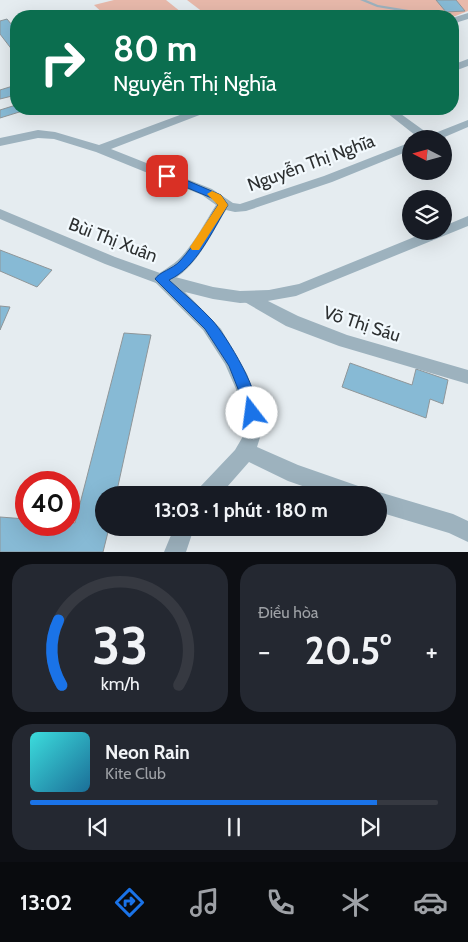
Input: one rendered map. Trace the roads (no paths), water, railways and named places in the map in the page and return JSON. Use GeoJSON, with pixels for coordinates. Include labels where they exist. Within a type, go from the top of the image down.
{"type":"FeatureCollection","features":[{"type":"Feature","properties":{"kind":"street"},"geometry":{"type":"LineString","coordinates":[[460,19],[468,24]]}},
{"type":"Feature","properties":{"kind":"street"},"geometry":{"type":"LineString","coordinates":[[100,149],[190,115]]}},
{"type":"Feature","properties":{"kind":"street"},"geometry":{"type":"LineString","coordinates":[[395,115],[416,130]]}},
{"type":"Feature","properties":{"kind":"street"},"geometry":{"type":"LineString","coordinates":[[451,130],[468,123]]}},
{"type":"Feature","properties":{"kind":"street"},"geometry":{"type":"LineString","coordinates":[[0,142],[38,134],[56,136],[100,149],[207,192],[217,197],[223,205],[188,259],[177,271],[161,279],[209,325],[234,363],[249,399],[254,427],[245,451],[216,486]]}},
{"type":"Feature","properties":{"kind":"street","name":"Nguyễn Thị Nghĩa"},"geometry":{"type":"LineString","coordinates":[[223,205],[231,208],[241,208],[328,178],[402,149]]}},
{"type":"Feature","properties":{"kind":"street","name":"Bùi Thị Xuân"},"geometry":{"type":"LineString","coordinates":[[0,214],[104,260],[212,294],[248,297],[282,294],[302,289],[422,240]]}},
{"type":"Feature","properties":{"kind":"street","name":"Bùi Thị Xuân"},"geometry":{"type":"LineString","coordinates":[[452,228],[468,221]]}},
{"type":"Feature","properties":{"kind":"street","name":"Võ Thị Sáu"},"geometry":{"type":"LineString","coordinates":[[248,297],[292,321],[345,341],[468,377]]}},
{"type":"Feature","properties":{"kind":"street"},"geometry":{"type":"LineString","coordinates":[[245,451],[295,474],[330,486]]}},
{"type":"Feature","properties":{"kind":"street"},"geometry":{"type":"LineString","coordinates":[[387,504],[453,524],[468,532]]}},
{"type":"Feature","properties":{"kind":"street"},"geometry":{"type":"LineString","coordinates":[[175,552],[181,536]]}},
{"type":"Feature","properties":{"kind":"lane"},"geometry":{"type":"LineString","coordinates":[[362,0],[377,6],[401,10]]}}]}
